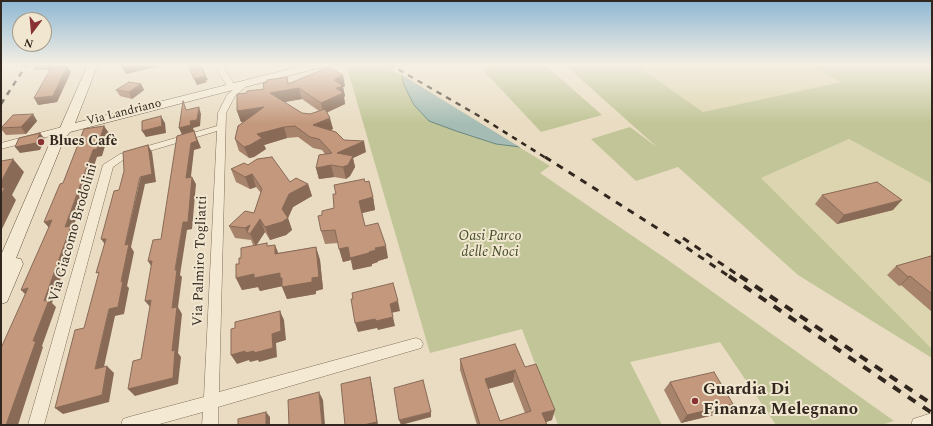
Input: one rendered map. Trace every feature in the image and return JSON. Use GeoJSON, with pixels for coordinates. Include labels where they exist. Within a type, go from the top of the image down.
{"type":"FeatureCollection","features":[{"type":"Feature","properties":{"kind":"street"},"geometry":{"type":"LineString","coordinates":[[1,297],[65,140],[66,129],[85,84]]}},
{"type":"Feature","properties":{"kind":"street","name":"Via Landriano"},"geometry":{"type":"LineString","coordinates":[[66,129],[242,84]]}},
{"type":"Feature","properties":{"kind":"street","name":"Via Palmiro Togliatti"},"geometry":{"type":"LineString","coordinates":[[210,425],[222,113],[235,90],[245,84]]}},
{"type":"Feature","properties":{"kind":"street"},"geometry":{"type":"LineString","coordinates":[[217,90],[228,100]]}},
{"type":"Feature","properties":{"kind":"street","name":"Via Giacomo Brodolini"},"geometry":{"type":"LineString","coordinates":[[36,425],[108,166],[124,156],[222,127]]}},
{"type":"Feature","properties":{"kind":"street"},"geometry":{"type":"LineString","coordinates":[[1,146],[66,129]]}},
{"type":"Feature","properties":{"kind":"street"},"geometry":{"type":"LineString","coordinates":[[1,274],[58,138],[66,129]]}},
{"type":"Feature","properties":{"kind":"street"},"geometry":{"type":"LineString","coordinates":[[129,425],[416,344]]}},
{"type":"Feature","properties":{"kind":"street"},"geometry":{"type":"LineString","coordinates":[[919,425],[932,421]]}},
{"type":"Feature","properties":{"kind":"shaded area"},"geometry":{"type":"Polygon","coordinates":[[[663,84],[832,84],[703,112],[663,84]]]}},
{"type":"Feature","properties":{"kind":"shaded area"},"geometry":{"type":"Polygon","coordinates":[[[849,139],[932,184],[932,349],[761,178],[849,139]]]}},
{"type":"Feature","properties":{"kind":"green space","name":"Oasi Parco delle Noci"},"geometry":{"type":"Polygon","coordinates":[[[352,84],[416,84],[550,166],[540,173],[665,258],[894,421],[881,425],[776,425],[720,342],[630,362],[662,425],[558,425],[522,329],[430,353],[352,84]]]}},
{"type":"Feature","properties":{"kind":"green space"},"geometry":{"type":"Polygon","coordinates":[[[496,84],[567,84],[602,115],[541,132],[496,84]]]}},
{"type":"Feature","properties":{"kind":"green space"},"geometry":{"type":"Polygon","coordinates":[[[586,84],[663,84],[703,112],[832,84],[932,84],[932,184],[849,139],[761,178],[932,349],[932,358],[798,275],[678,167],[636,181],[591,139],[630,127],[658,148],[586,84]]]}},
{"type":"Feature","properties":{"kind":"water"},"geometry":{"type":"Polygon","coordinates":[[[417,84],[520,147],[496,144],[429,121],[414,105],[404,85],[417,84]]]}},
{"type":"Feature","properties":{"kind":"pier"},"geometry":{"type":"Polygon","coordinates":[[[416,84],[421,84],[521,146],[521,148],[416,84]]]}},
{"type":"Feature","properties":{"kind":"building"},"geometry":{"type":"Polygon","coordinates":[[[42,84],[59,84],[53,96],[34,98],[42,84]]]}},
{"type":"Feature","properties":{"kind":"building"},"geometry":{"type":"Polygon","coordinates":[[[126,84],[141,84],[129,92],[116,90],[126,84]]]}},
{"type":"Feature","properties":{"kind":"building"},"geometry":{"type":"Polygon","coordinates":[[[263,84],[340,84],[343,86],[336,88],[343,93],[321,103],[299,88],[270,93],[302,113],[310,114],[325,109],[330,118],[313,125],[336,132],[344,140],[364,141],[337,153],[353,156],[348,165],[343,167],[331,165],[316,168],[319,155],[332,153],[319,139],[310,137],[295,126],[284,127],[257,134],[262,138],[244,147],[235,139],[238,126],[264,107],[237,111],[237,94],[264,89],[263,84]]]}},
{"type":"Feature","properties":{"kind":"building"},"geometry":{"type":"Polygon","coordinates":[[[183,101],[186,110],[199,107],[197,120],[190,121],[191,125],[179,128],[183,101]]]}},
{"type":"Feature","properties":{"kind":"building"},"geometry":{"type":"Polygon","coordinates":[[[33,114],[21,127],[1,128],[13,115],[33,114]]]}},
{"type":"Feature","properties":{"kind":"building"},"geometry":{"type":"Polygon","coordinates":[[[161,116],[162,126],[142,131],[142,121],[161,116]]]}},
{"type":"Feature","properties":{"kind":"building"},"geometry":{"type":"Polygon","coordinates":[[[104,126],[97,149],[93,150],[65,227],[71,226],[44,301],[49,300],[33,341],[36,341],[6,425],[1,425],[1,348],[28,288],[21,290],[52,220],[44,222],[60,184],[63,183],[84,129],[104,126]]]}},
{"type":"Feature","properties":{"kind":"building"},"geometry":{"type":"Polygon","coordinates":[[[194,131],[197,141],[191,143],[186,178],[192,177],[188,222],[183,222],[175,270],[177,270],[172,308],[177,307],[172,351],[175,350],[173,378],[128,389],[133,361],[141,359],[151,300],[145,301],[152,261],[148,261],[153,240],[161,239],[177,136],[194,131]]]}},
{"type":"Feature","properties":{"kind":"building"},"geometry":{"type":"Polygon","coordinates":[[[40,133],[36,143],[15,147],[19,138],[40,133]]]}},
{"type":"Feature","properties":{"kind":"building"},"geometry":{"type":"Polygon","coordinates":[[[148,145],[152,174],[140,177],[125,245],[129,244],[121,282],[123,281],[118,307],[109,309],[95,369],[107,366],[102,395],[55,408],[75,330],[84,328],[99,272],[96,273],[106,239],[101,239],[114,191],[119,190],[124,171],[123,152],[148,145]]]}},
{"type":"Feature","properties":{"kind":"building"},"geometry":{"type":"Polygon","coordinates":[[[272,157],[290,182],[296,178],[308,184],[289,194],[282,209],[288,218],[282,222],[265,227],[260,219],[250,234],[247,232],[250,225],[245,228],[229,226],[245,211],[254,213],[262,189],[252,174],[245,177],[231,169],[244,163],[248,165],[257,159],[272,157]]]}},
{"type":"Feature","properties":{"kind":"building"},"geometry":{"type":"Polygon","coordinates":[[[13,159],[1,182],[1,161],[13,159]]]}},
{"type":"Feature","properties":{"kind":"building"},"geometry":{"type":"Polygon","coordinates":[[[364,179],[365,182],[369,181],[373,197],[359,201],[365,226],[378,223],[386,246],[375,248],[376,250],[369,253],[350,258],[348,247],[339,249],[335,230],[321,231],[318,216],[322,215],[322,211],[334,208],[333,194],[336,194],[334,185],[364,179]]]}},
{"type":"Feature","properties":{"kind":"building"},"geometry":{"type":"Polygon","coordinates":[[[877,182],[902,200],[844,215],[822,195],[877,182]]]}},
{"type":"Feature","properties":{"kind":"building"},"geometry":{"type":"Polygon","coordinates":[[[5,187],[1,195],[1,188],[5,187]]]}},
{"type":"Feature","properties":{"kind":"building"},"geometry":{"type":"Polygon","coordinates":[[[267,243],[267,246],[275,245],[275,254],[316,247],[319,277],[312,278],[312,282],[282,287],[282,278],[280,278],[280,273],[254,278],[254,274],[236,278],[236,264],[239,264],[239,258],[241,258],[241,248],[267,243]]]}},
{"type":"Feature","properties":{"kind":"building"},"geometry":{"type":"Polygon","coordinates":[[[932,256],[932,294],[910,276],[908,277],[896,266],[932,256]]]}},
{"type":"Feature","properties":{"kind":"building"},"geometry":{"type":"Polygon","coordinates":[[[393,283],[398,301],[390,304],[393,317],[376,321],[375,319],[355,323],[351,299],[353,299],[352,293],[393,283]]]}},
{"type":"Feature","properties":{"kind":"building"},"geometry":{"type":"Polygon","coordinates":[[[280,311],[281,331],[272,334],[273,348],[254,353],[254,351],[245,353],[245,351],[231,355],[231,329],[235,328],[235,322],[280,311]]]}},
{"type":"Feature","properties":{"kind":"building"},"geometry":{"type":"Polygon","coordinates":[[[515,344],[525,367],[536,364],[555,410],[542,413],[547,425],[480,425],[460,359],[515,344]],[[515,370],[485,379],[500,421],[531,411],[515,370]]]}},
{"type":"Feature","properties":{"kind":"building","name":"Guardia Di Finanza Melegnano"},"geometry":{"type":"Polygon","coordinates":[[[714,372],[733,404],[687,415],[670,382],[714,372]]]}},
{"type":"Feature","properties":{"kind":"building"},"geometry":{"type":"Polygon","coordinates":[[[370,377],[377,422],[363,425],[345,425],[341,384],[370,377]]]}},
{"type":"Feature","properties":{"kind":"building"},"geometry":{"type":"Polygon","coordinates":[[[423,380],[431,412],[399,420],[394,388],[423,380]]]}},
{"type":"Feature","properties":{"kind":"building"},"geometry":{"type":"Polygon","coordinates":[[[319,392],[322,425],[289,425],[288,400],[319,392]]]}},
{"type":"Feature","properties":{"kind":"building"},"geometry":{"type":"Polygon","coordinates":[[[266,412],[266,425],[238,425],[238,419],[266,412]]]}},
{"type":"Feature","properties":{"kind":"railway"},"geometry":{"type":"LineString","coordinates":[[1,104],[14,84]]}},
{"type":"Feature","properties":{"kind":"railway"},"geometry":{"type":"LineString","coordinates":[[423,84],[479,116],[546,158]]}},
{"type":"Feature","properties":{"kind":"railway"},"geometry":{"type":"LineString","coordinates":[[545,157],[668,235],[730,277]]}},
{"type":"Feature","properties":{"kind":"railway"},"geometry":{"type":"LineString","coordinates":[[683,238],[741,277]]}},
{"type":"Feature","properties":{"kind":"railway"},"geometry":{"type":"LineString","coordinates":[[729,276],[932,413]]}},
{"type":"Feature","properties":{"kind":"railway"},"geometry":{"type":"LineString","coordinates":[[740,276],[932,404]]}},
{"type":"Feature","properties":{"kind":"place","name":"Blues Cafè"},"geometry":{"type":"Point","coordinates":[41,142]}},
{"type":"Feature","properties":{"kind":"place","name":"Guardia Di Finanza Melegnano"},"geometry":{"type":"Point","coordinates":[695,401]}}]}
